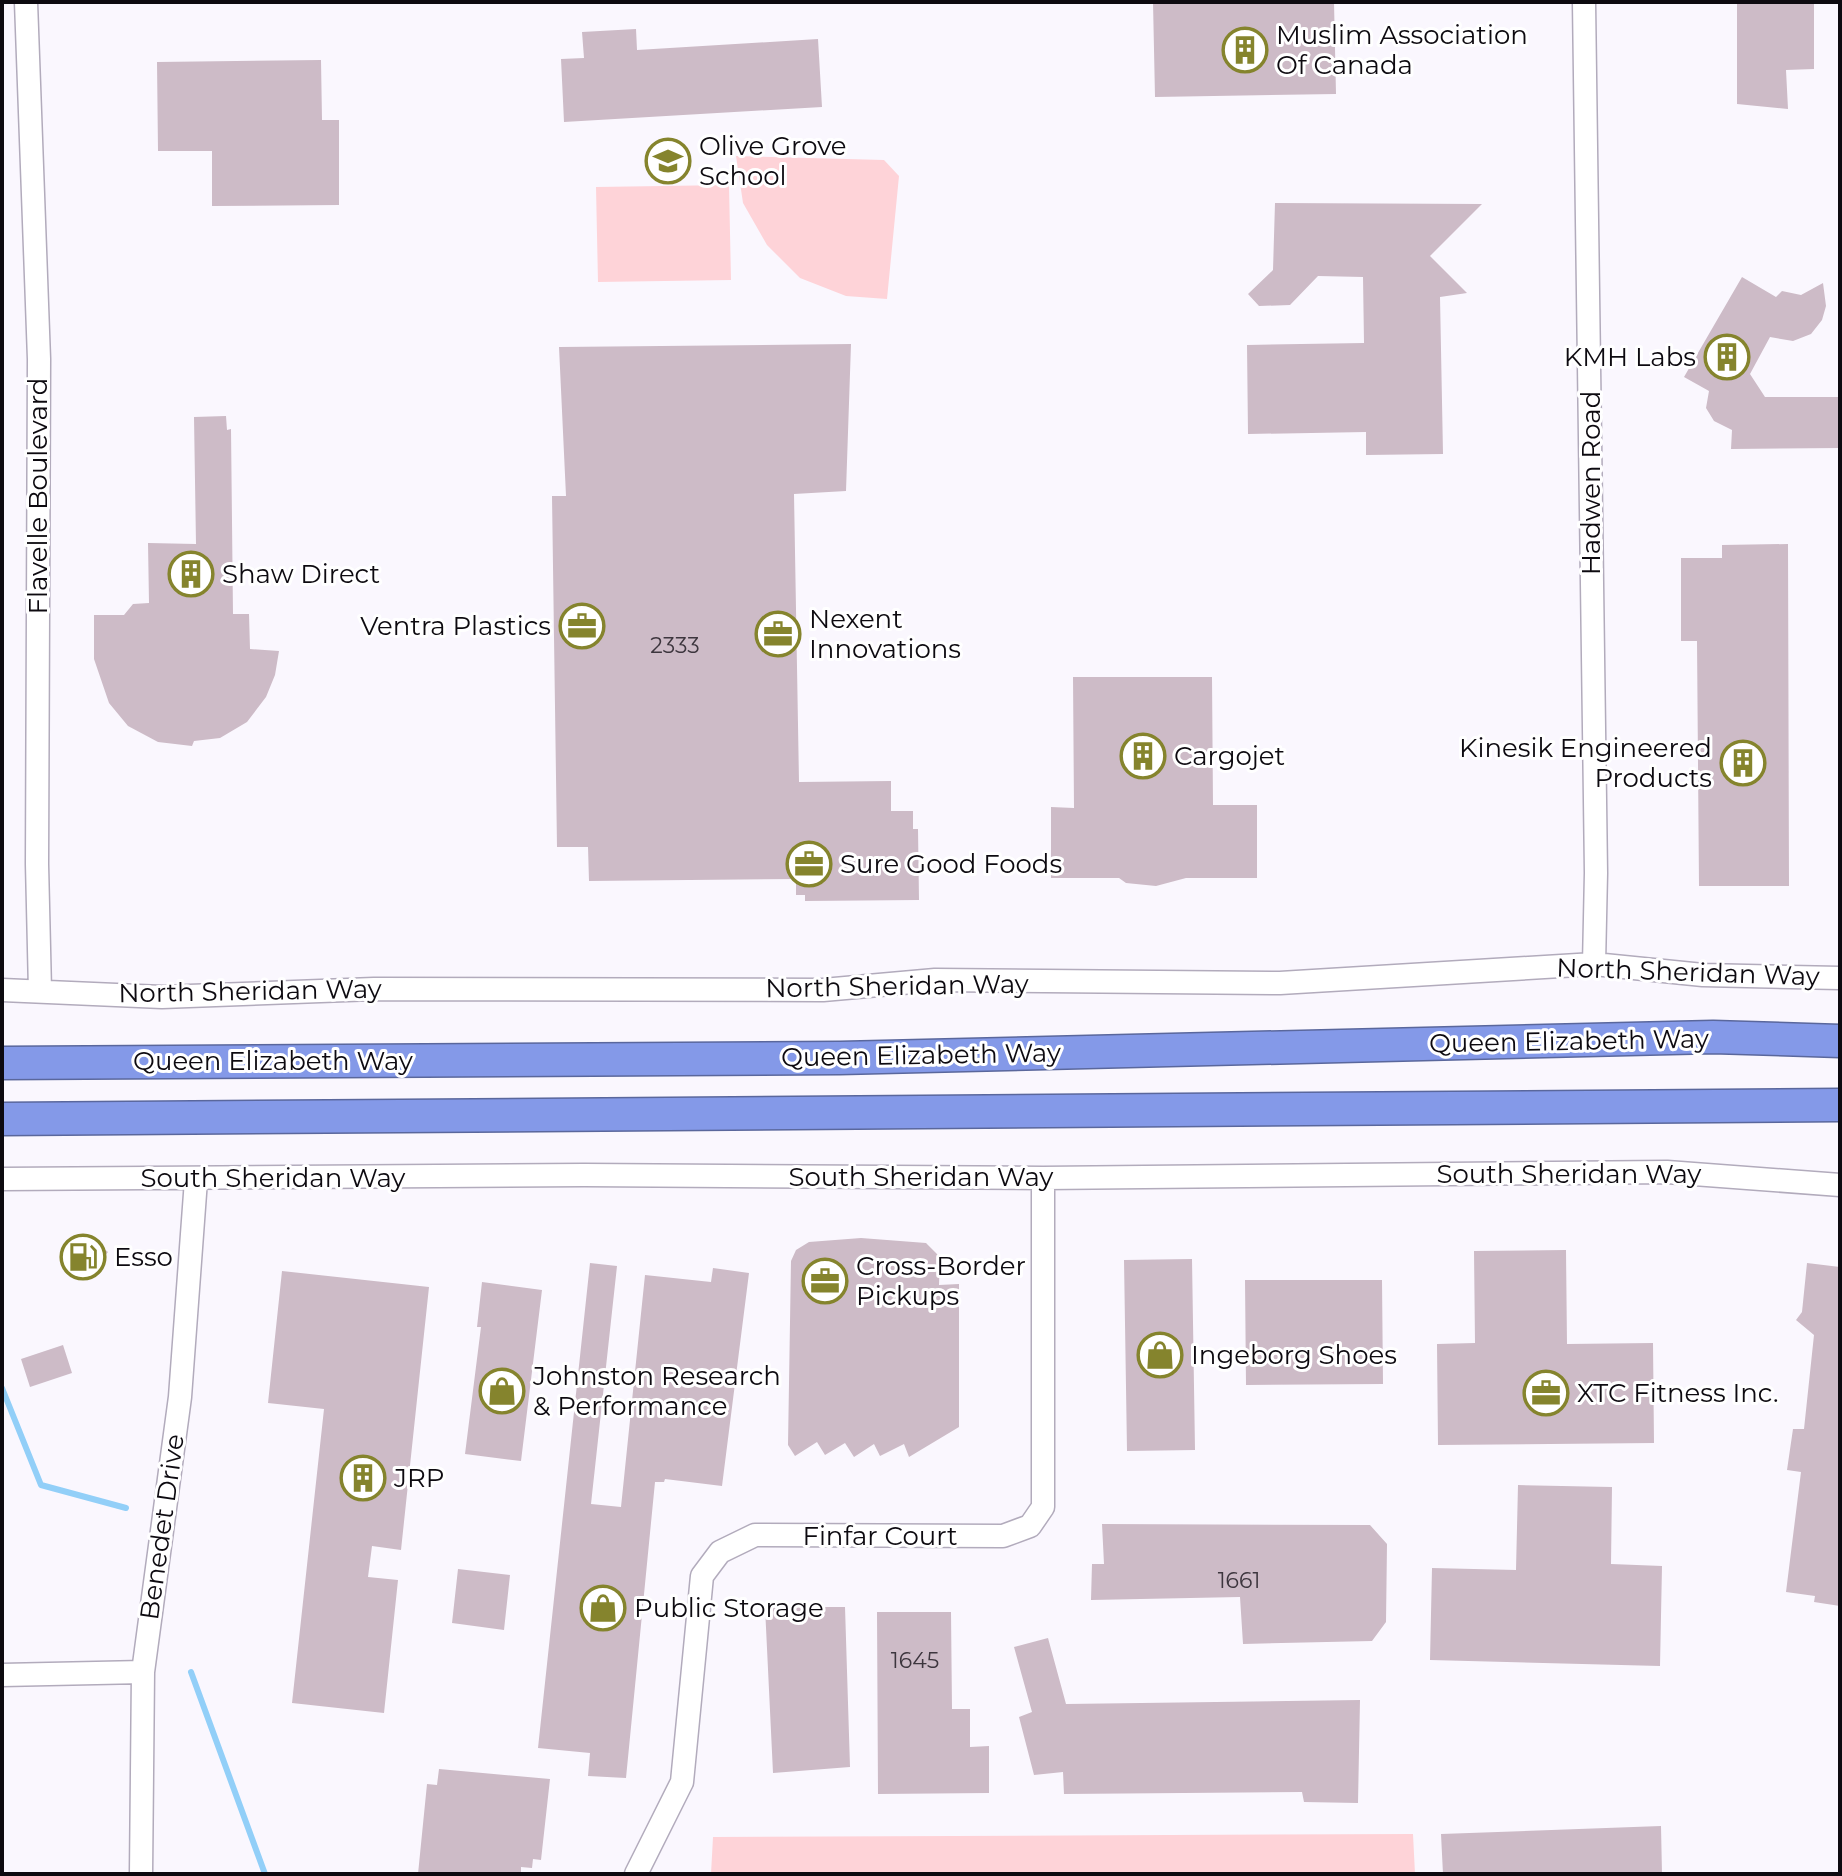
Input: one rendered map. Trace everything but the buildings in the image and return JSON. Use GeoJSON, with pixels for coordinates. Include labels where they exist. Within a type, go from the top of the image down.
{"type":"FeatureCollection","features":[{"type":"Feature","properties":{"kind":"highway","name":"Queen Elizabeth Way"},"geometry":{"type":"LineString","coordinates":[[2,1063],[840,1058],[1713,1037],[1840,1041]]}},
{"type":"Feature","properties":{"kind":"highway"},"geometry":{"type":"LineString","coordinates":[[2,1119],[1806,1108],[1840,1105]]}},
{"type":"Feature","properties":{"kind":"highway"},"geometry":{"type":"LineString","coordinates":[[1806,1108],[1840,1117]]}},
{"type":"Feature","properties":{"kind":"street","name":"Flavelle Boulevard"},"geometry":{"type":"LineString","coordinates":[[26,2],[39,359],[37,864],[40,991]]}},
{"type":"Feature","properties":{"kind":"street","name":"Hadwen Road"},"geometry":{"type":"LineString","coordinates":[[1584,2],[1596,873],[1594,964]]}},
{"type":"Feature","properties":{"kind":"street","name":"North Sheridan Way"},"geometry":{"type":"LineString","coordinates":[[2,990],[162,997],[403,988],[823,990],[935,980],[1280,983],[1594,964],[1703,975],[1840,978]]}},
{"type":"Feature","properties":{"kind":"street","name":"South Sheridan Way"},"geometry":{"type":"LineString","coordinates":[[2,1179],[584,1175],[1043,1178],[1667,1172],[1840,1185]]}},
{"type":"Feature","properties":{"kind":"street","name":"Finfar Court"},"geometry":{"type":"LineString","coordinates":[[636,1874],[682,1782],[702,1576],[720,1552],[755,1535],[1003,1536],[1030,1526],[1043,1507],[1043,1178]]}},
{"type":"Feature","properties":{"kind":"street","name":"Benedet Drive"},"geometry":{"type":"LineString","coordinates":[[141,1874],[143,1672],[180,1397],[196,1180]]}},
{"type":"Feature","properties":{"kind":"street"},"geometry":{"type":"LineString","coordinates":[[2,1675],[143,1672]]}},
{"type":"Feature","properties":{"kind":"shaded area"},"geometry":{"type":"Polygon","coordinates":[[[736,156],[884,160],[899,176],[887,299],[846,296],[800,278],[767,245],[743,203],[736,156]]]}},
{"type":"Feature","properties":{"kind":"shaded area"},"geometry":{"type":"Polygon","coordinates":[[[729,185],[731,280],[598,282],[596,187],[729,185]]]}},
{"type":"Feature","properties":{"kind":"shaded area"},"geometry":{"type":"Polygon","coordinates":[[[1413,1834],[1415,1874],[711,1874],[713,1837],[1413,1834]]]}},
{"type":"Feature","properties":{"kind":"waterway"},"geometry":{"type":"LineString","coordinates":[[2,1388],[41,1485],[126,1508]]}},
{"type":"Feature","properties":{"kind":"waterway"},"geometry":{"type":"LineString","coordinates":[[191,1672],[265,1874]]}},
{"type":"Feature","properties":{"kind":"place","name":"Muslim Association Of Canada"},"geometry":{"type":"Point","coordinates":[1245,50]}},
{"type":"Feature","properties":{"kind":"place","name":"Olive Grove School"},"geometry":{"type":"Point","coordinates":[668,161]}},
{"type":"Feature","properties":{"kind":"place","name":"KMH Labs"},"geometry":{"type":"Point","coordinates":[1727,357]}},
{"type":"Feature","properties":{"kind":"place","name":"Shaw Direct"},"geometry":{"type":"Point","coordinates":[191,574]}},
{"type":"Feature","properties":{"kind":"place","name":"Ventra Plastics"},"geometry":{"type":"Point","coordinates":[582,626]}},
{"type":"Feature","properties":{"kind":"place","name":"Nexent Innovations"},"geometry":{"type":"Point","coordinates":[778,634]}},
{"type":"Feature","properties":{"kind":"place","name":"Cargojet"},"geometry":{"type":"Point","coordinates":[1143,756]}},
{"type":"Feature","properties":{"kind":"place","name":"Kinesik Engineered Products"},"geometry":{"type":"Point","coordinates":[1743,763]}},
{"type":"Feature","properties":{"kind":"place","name":"Sure Good Foods"},"geometry":{"type":"Point","coordinates":[809,864]}},
{"type":"Feature","properties":{"kind":"place","name":"Esso"},"geometry":{"type":"Point","coordinates":[83,1257]}},
{"type":"Feature","properties":{"kind":"place","name":"Cross-Border Pickups"},"geometry":{"type":"Point","coordinates":[825,1281]}},
{"type":"Feature","properties":{"kind":"place","name":"Ingeborg Shoes"},"geometry":{"type":"Point","coordinates":[1160,1355]}},
{"type":"Feature","properties":{"kind":"place","name":"Johnston Research & Performance"},"geometry":{"type":"Point","coordinates":[502,1391]}},
{"type":"Feature","properties":{"kind":"place","name":"XTC Fitness Inc."},"geometry":{"type":"Point","coordinates":[1546,1393]}},
{"type":"Feature","properties":{"kind":"place","name":"JRP"},"geometry":{"type":"Point","coordinates":[363,1478]}},
{"type":"Feature","properties":{"kind":"place","name":"Public Storage"},"geometry":{"type":"Point","coordinates":[603,1608]}}]}
